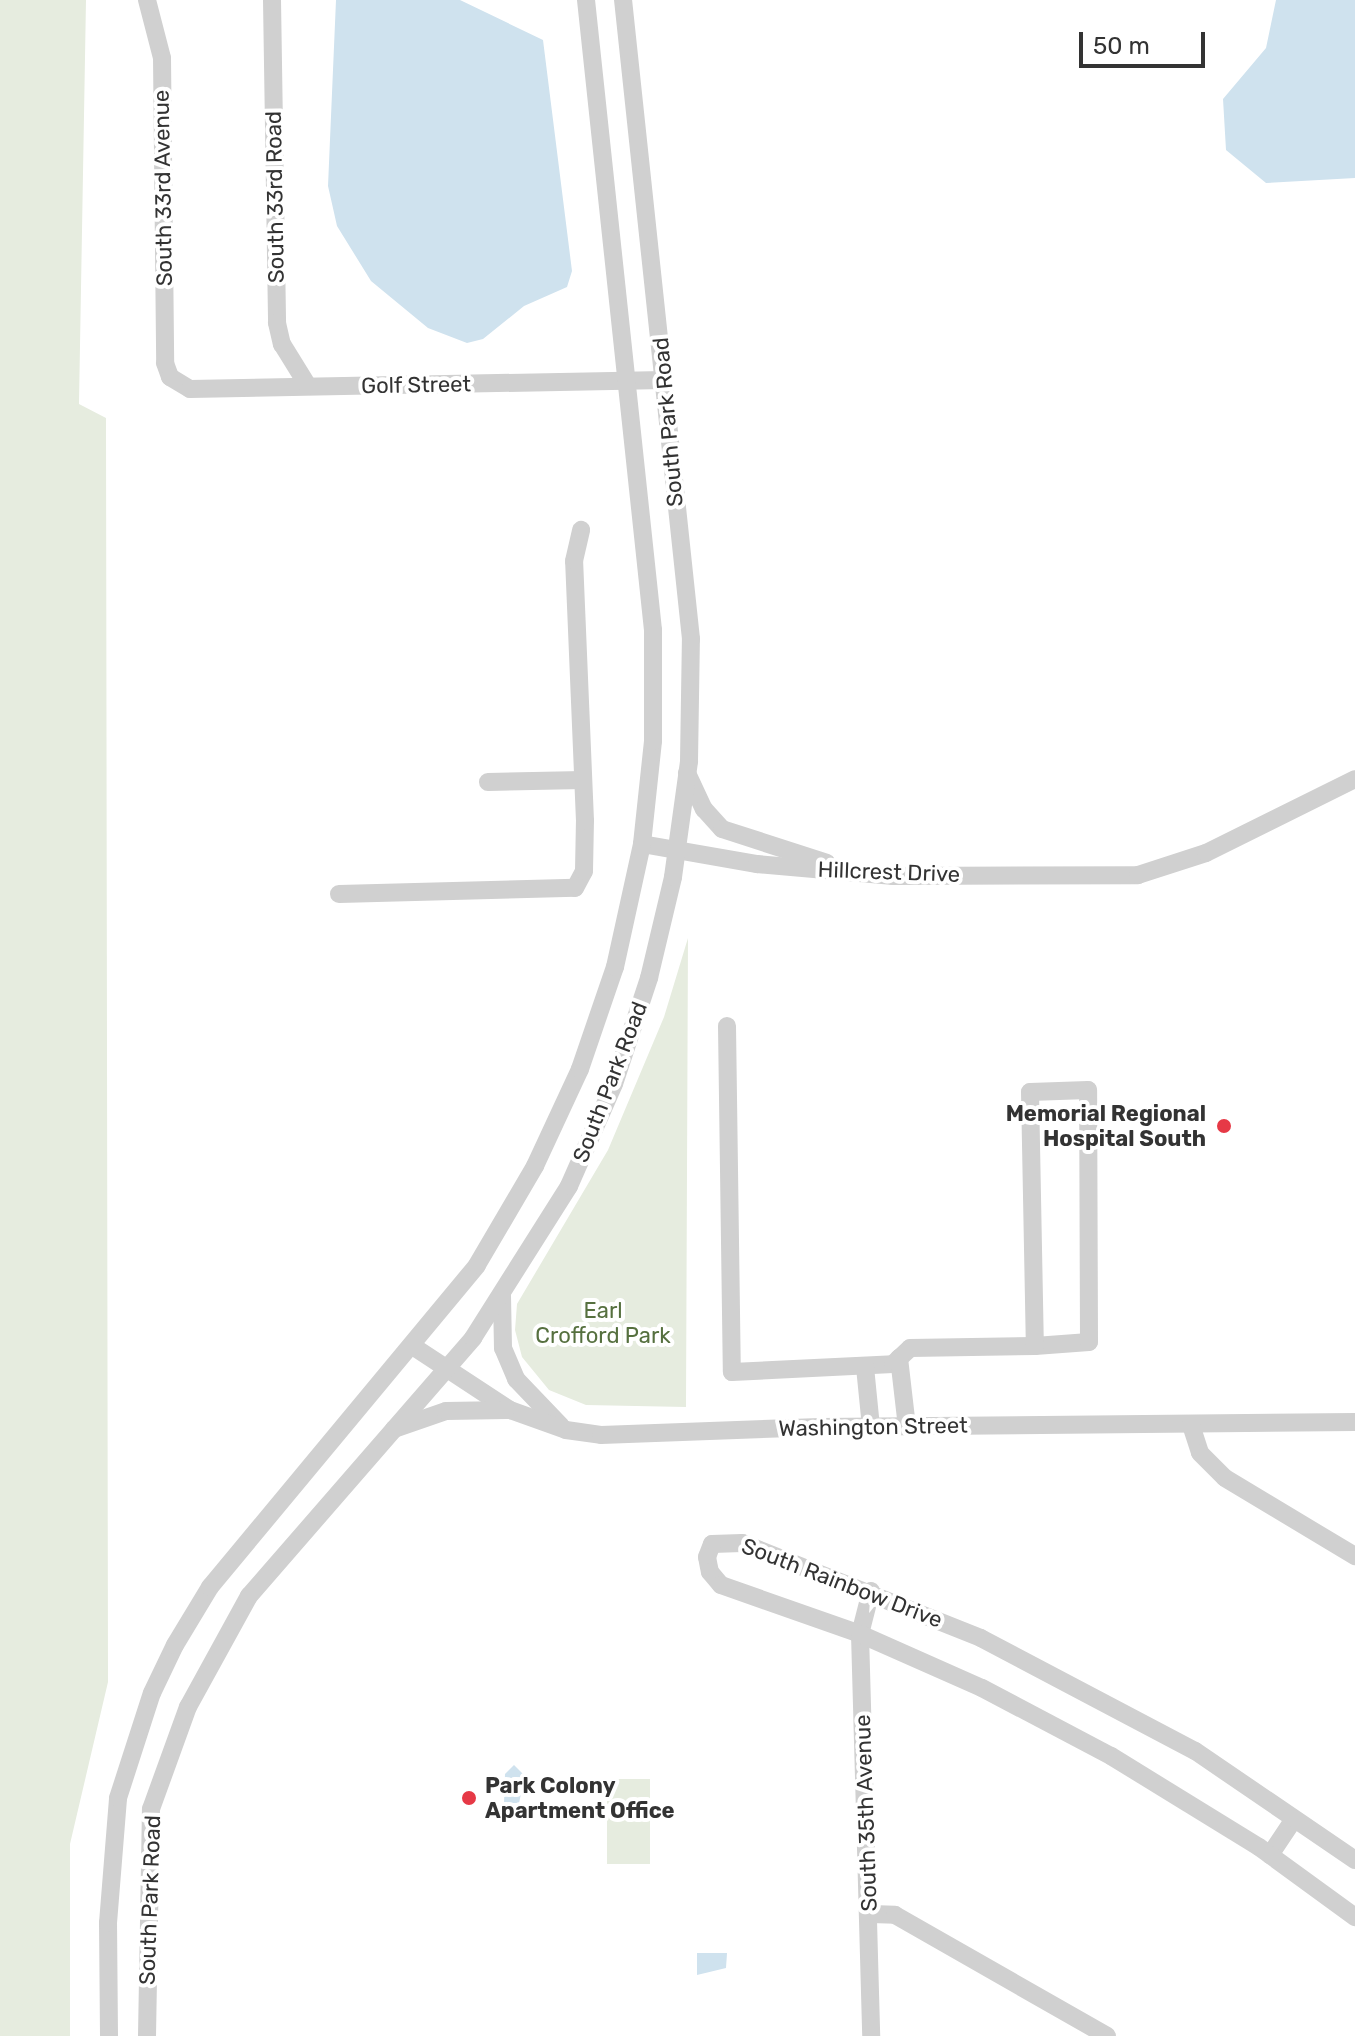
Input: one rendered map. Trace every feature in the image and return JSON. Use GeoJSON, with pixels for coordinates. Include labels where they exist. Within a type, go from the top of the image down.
{"type":"FeatureCollection","features":[{"type":"Feature","properties":{"kind":"street","name":"South 33rd Avenue"},"geometry":{"type":"LineString","coordinates":[[147,0],[162,58],[165,363],[170,377]]}},
{"type":"Feature","properties":{"kind":"street","name":"South 33rd Road"},"geometry":{"type":"LineString","coordinates":[[272,0],[277,323],[282,344],[308,386]]}},
{"type":"Feature","properties":{"kind":"street","name":"South Park Road"},"geometry":{"type":"LineString","coordinates":[[109,2036],[111,1846],[118,1798],[152,1693],[210,1587],[414,1347],[477,1265],[535,1166],[580,1069],[615,967],[642,844],[653,741],[653,630],[586,0]]}},
{"type":"Feature","properties":{"kind":"street","name":"South Park Road"},"geometry":{"type":"LineString","coordinates":[[147,2036],[151,1809],[188,1707],[249,1596],[473,1338],[503,1293],[569,1186],[614,1084],[649,978],[677,851],[687,773],[691,639],[623,0]]}},
{"type":"Feature","properties":{"kind":"street","name":"Golf Street"},"geometry":{"type":"LineString","coordinates":[[170,377],[190,389],[664,380]]}},
{"type":"Feature","properties":{"kind":"street"},"geometry":{"type":"LineString","coordinates":[[339,894],[575,888],[584,871],[574,561],[581,530]]}},
{"type":"Feature","properties":{"kind":"street"},"geometry":{"type":"LineString","coordinates":[[687,773],[704,809],[722,829],[852,872]]}},
{"type":"Feature","properties":{"kind":"street","name":"Hillcrest Drive"},"geometry":{"type":"LineString","coordinates":[[642,844],[852,872],[1138,875],[1206,853],[1355,779]]}},
{"type":"Feature","properties":{"kind":"street"},"geometry":{"type":"LineString","coordinates":[[488,782],[583,780]]}},
{"type":"Feature","properties":{"kind":"street"},"geometry":{"type":"LineString","coordinates":[[727,1026],[732,1372],[893,1364],[910,1348],[1035,1346],[1089,1342],[1088,1090],[1030,1092],[1035,1346]]}},
{"type":"Feature","properties":{"kind":"street"},"geometry":{"type":"LineString","coordinates":[[503,1293],[503,1348],[516,1379],[566,1430]]}},
{"type":"Feature","properties":{"kind":"street","name":"Washington Street"},"geometry":{"type":"LineString","coordinates":[[414,1347],[510,1410],[566,1430],[629,1435],[871,1427],[1355,1422]]}},
{"type":"Feature","properties":{"kind":"street"},"geometry":{"type":"LineString","coordinates":[[899,1358],[907,1427]]}},
{"type":"Feature","properties":{"kind":"street"},"geometry":{"type":"LineString","coordinates":[[865,1367],[871,1427]]}},
{"type":"Feature","properties":{"kind":"street"},"geometry":{"type":"LineString","coordinates":[[392,1430],[446,1411],[510,1410]]}},
{"type":"Feature","properties":{"kind":"street"},"geometry":{"type":"LineString","coordinates":[[1191,1425],[1200,1453],[1225,1478],[1355,1556]]}},
{"type":"Feature","properties":{"kind":"street","name":"South Rainbow Drive"},"geometry":{"type":"LineString","coordinates":[[1355,1860],[1195,1751],[981,1638],[871,1591],[742,1543],[723,1540],[712,1544],[707,1557],[710,1572],[736,1593],[860,1634],[982,1688],[1111,1756],[1270,1855],[1355,1917]]}},
{"type":"Feature","properties":{"kind":"street","name":"South 35th Avenue"},"geometry":{"type":"LineString","coordinates":[[871,1591],[860,1634],[871,1914],[871,2036]]}},
{"type":"Feature","properties":{"kind":"street"},"geometry":{"type":"LineString","coordinates":[[1270,1855],[1294,1819]]}},
{"type":"Feature","properties":{"kind":"street"},"geometry":{"type":"LineString","coordinates":[[871,1914],[895,1915],[1107,2036]]}},
{"type":"Feature","properties":{"kind":"green space"},"geometry":{"type":"Polygon","coordinates":[[[0,0],[86,0],[79,404],[106,418],[108,1682],[70,1844],[70,2036],[0,2036],[0,0]]]}},
{"type":"Feature","properties":{"kind":"green space","name":"Earl Crofford Park"},"geometry":{"type":"Polygon","coordinates":[[[688,938],[686,1407],[586,1405],[549,1390],[522,1357],[515,1330],[517,1304],[608,1150],[664,1017],[688,938]]]}},
{"type":"Feature","properties":{"kind":"green space"},"geometry":{"type":"Polygon","coordinates":[[[607,1779],[650,1779],[650,1864],[607,1864],[607,1779]]]}},
{"type":"Feature","properties":{"kind":"water"},"geometry":{"type":"Polygon","coordinates":[[[336,0],[460,0],[543,40],[572,271],[567,287],[524,306],[483,339],[467,343],[428,328],[371,281],[337,226],[328,186],[336,0]]]}},
{"type":"Feature","properties":{"kind":"water"},"geometry":{"type":"Polygon","coordinates":[[[1276,0],[1355,0],[1355,178],[1266,183],[1226,150],[1223,99],[1266,48],[1276,0]]]}},
{"type":"Feature","properties":{"kind":"water"},"geometry":{"type":"Polygon","coordinates":[[[514,1765],[525,1776],[519,1803],[504,1803],[505,1774],[514,1765]]]}},
{"type":"Feature","properties":{"kind":"water"},"geometry":{"type":"Polygon","coordinates":[[[697,1953],[727,1953],[726,1968],[697,1975],[697,1953]]]}},
{"type":"Feature","properties":{"kind":"place","name":"Memorial Regional Hospital South"},"geometry":{"type":"Point","coordinates":[1224,1126]}},
{"type":"Feature","properties":{"kind":"place","name":"Park Colony Apartment Office"},"geometry":{"type":"Point","coordinates":[469,1798]}}]}
